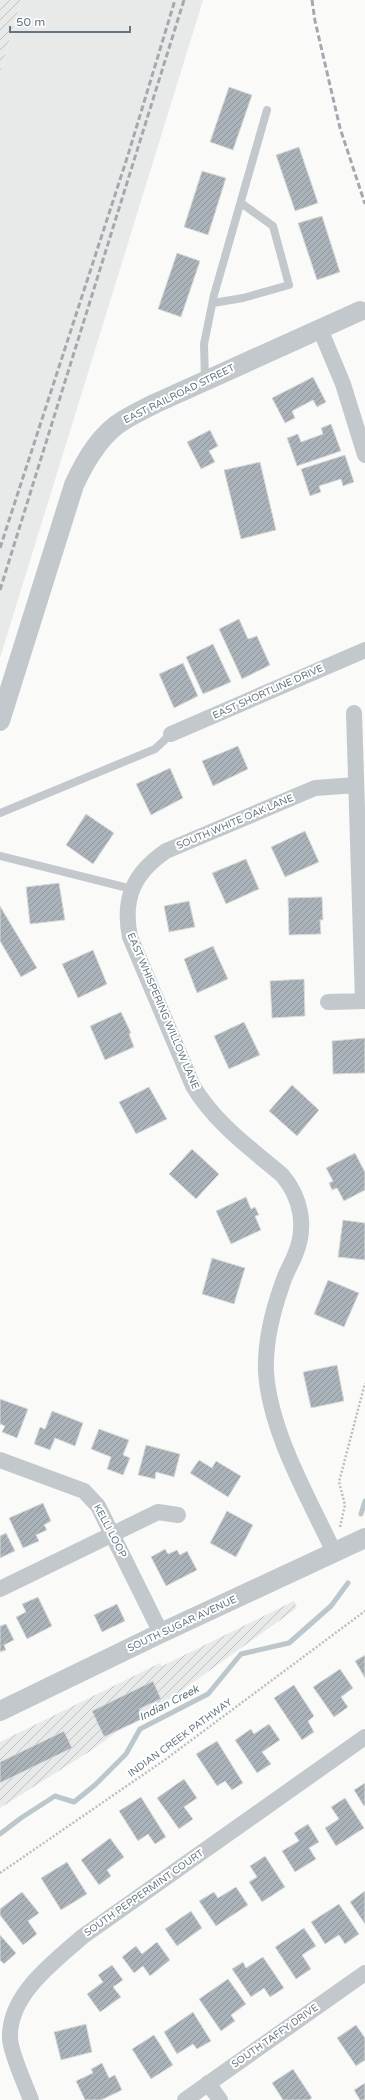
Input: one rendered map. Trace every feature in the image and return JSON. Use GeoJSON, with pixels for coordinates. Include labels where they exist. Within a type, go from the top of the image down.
{"type":"FeatureCollection","features":[{"type":"Feature","properties":{"kind":"street","name":"EAST RAILROAD STREET"},"geometry":{"type":"LineString","coordinates":[[0,721],[74,485],[84,463],[102,439],[123,420],[205,380],[362,310]]}},
{"type":"Feature","properties":{"kind":"street"},"geometry":{"type":"LineString","coordinates":[[320,329],[343,384],[365,455]]}},
{"type":"Feature","properties":{"kind":"street","name":"EAST SHORTLINE DRIVE"},"geometry":{"type":"LineString","coordinates":[[171,734],[365,650]]}},
{"type":"Feature","properties":{"kind":"street"},"geometry":{"type":"LineString","coordinates":[[328,1002],[364,1001],[354,713]]}},
{"type":"Feature","properties":{"kind":"street","name":"SOUTH WHITE OAK LANE"},"geometry":{"type":"LineString","coordinates":[[132,889],[139,875],[151,861],[166,851],[315,788],[356,785]]}},
{"type":"Feature","properties":{"kind":"street","name":"EAST WHISPERING WILLOW LANE"},"geometry":{"type":"LineString","coordinates":[[132,889],[128,906],[127,921],[130,937],[193,1086],[203,1103],[218,1121],[282,1175],[290,1185],[296,1198],[301,1215],[301,1238],[282,1282],[272,1317],[266,1372],[274,1417],[282,1441],[334,1552]]}},
{"type":"Feature","properties":{"kind":"street","name":"KELLI LOOP"},"geometry":{"type":"LineString","coordinates":[[0,1460],[84,1492],[98,1506],[161,1633]]}},
{"type":"Feature","properties":{"kind":"street"},"geometry":{"type":"LineString","coordinates":[[0,1588],[158,1512],[178,1515]]}},
{"type":"Feature","properties":{"kind":"street","name":"SOUTH SUGAR AVENUE"},"geometry":{"type":"LineString","coordinates":[[0,1712],[161,1633],[365,1538]]}},
{"type":"Feature","properties":{"kind":"street","name":"SOUTH PEPPERMINT COURT"},"geometry":{"type":"LineString","coordinates":[[30,2100],[10,2040],[11,2023],[17,2005],[30,1987],[55,1961],[82,1937],[365,1737]]}},
{"type":"Feature","properties":{"kind":"street","name":"SOUTH TAFFY DRIVE"},"geometry":{"type":"LineString","coordinates":[[184,2100],[365,1973]]}},
{"type":"Feature","properties":{"kind":"street"},"geometry":{"type":"LineString","coordinates":[[208,2084],[220,2100]]}},
{"type":"Feature","properties":{"kind":"lane"},"geometry":{"type":"LineString","coordinates":[[205,380],[204,344],[212,303],[267,110]]}},
{"type":"Feature","properties":{"kind":"lane"},"geometry":{"type":"LineString","coordinates":[[212,303],[243,298],[289,285],[273,226],[240,202]]}},
{"type":"Feature","properties":{"kind":"lane"},"geometry":{"type":"LineString","coordinates":[[0,813],[155,749],[171,734]]}},
{"type":"Feature","properties":{"kind":"lane"},"geometry":{"type":"LineString","coordinates":[[0,856],[132,889]]}},
{"type":"Feature","properties":{"kind":"path"},"geometry":{"type":"LineString","coordinates":[[338,1532],[345,1505],[339,1482],[365,1383]]}},
{"type":"Feature","properties":{"kind":"path","name":"INDIAN CREEK PATHWAY"},"geometry":{"type":"LineString","coordinates":[[0,1873],[166,1759],[365,1611]]}},
{"type":"Feature","properties":{"kind":"shaded area"},"geometry":{"type":"Polygon","coordinates":[[[0,0],[21,0],[0,73],[0,0]]]}},
{"type":"Feature","properties":{"kind":"shaded area"},"geometry":{"type":"Polygon","coordinates":[[[21,0],[203,0],[0,658],[0,73],[21,0]]]}},
{"type":"Feature","properties":{"kind":"shaded area"},"geometry":{"type":"Polygon","coordinates":[[[294,1601],[297,1608],[163,1704],[134,1719],[92,1750],[0,1808],[0,1742],[160,1663],[162,1666],[294,1601]]]}},
{"type":"Feature","properties":{"kind":"building"},"geometry":{"type":"Polygon","coordinates":[[[229,87],[252,95],[233,150],[210,142],[229,87]]]}},
{"type":"Feature","properties":{"kind":"building"},"geometry":{"type":"Polygon","coordinates":[[[299,147],[318,203],[295,211],[276,155],[299,147]]]}},
{"type":"Feature","properties":{"kind":"building"},"geometry":{"type":"Polygon","coordinates":[[[202,171],[226,178],[208,235],[184,227],[202,171]]]}},
{"type":"Feature","properties":{"kind":"building"},"geometry":{"type":"Polygon","coordinates":[[[322,216],[340,272],[317,280],[298,223],[322,216]]]}},
{"type":"Feature","properties":{"kind":"building"},"geometry":{"type":"Polygon","coordinates":[[[177,253],[200,261],[181,317],[158,309],[177,253]]]}},
{"type":"Feature","properties":{"kind":"building"},"geometry":{"type":"Polygon","coordinates":[[[313,377],[326,402],[317,407],[313,400],[292,411],[295,418],[285,423],[272,398],[313,377]]]}},
{"type":"Feature","properties":{"kind":"building"},"geometry":{"type":"Polygon","coordinates":[[[331,424],[341,451],[297,466],[287,438],[298,434],[301,442],[323,434],[321,428],[331,424]]]}},
{"type":"Feature","properties":{"kind":"building"},"geometry":{"type":"Polygon","coordinates":[[[210,430],[218,446],[209,451],[215,462],[201,469],[187,442],[210,430]]]}},
{"type":"Feature","properties":{"kind":"building"},"geometry":{"type":"Polygon","coordinates":[[[345,455],[354,482],[343,486],[341,479],[319,486],[321,492],[310,496],[301,469],[345,455]]]}},
{"type":"Feature","properties":{"kind":"building"},"geometry":{"type":"Polygon","coordinates":[[[260,462],[276,530],[241,539],[224,470],[260,462]]]}},
{"type":"Feature","properties":{"kind":"building"},"geometry":{"type":"Polygon","coordinates":[[[239,619],[248,639],[257,636],[270,665],[242,679],[219,629],[239,619]]]}},
{"type":"Feature","properties":{"kind":"building"},"geometry":{"type":"Polygon","coordinates":[[[213,644],[231,682],[203,694],[186,657],[213,644]]]}},
{"type":"Feature","properties":{"kind":"building"},"geometry":{"type":"Polygon","coordinates":[[[183,663],[198,696],[174,708],[159,674],[183,663]]]}},
{"type":"Feature","properties":{"kind":"building"},"geometry":{"type":"Polygon","coordinates":[[[238,746],[248,769],[213,786],[202,761],[238,746]]]}},
{"type":"Feature","properties":{"kind":"building"},"geometry":{"type":"Polygon","coordinates":[[[170,768],[183,798],[151,815],[136,784],[170,768]]]}},
{"type":"Feature","properties":{"kind":"building"},"geometry":{"type":"Polygon","coordinates":[[[86,814],[114,833],[93,864],[66,845],[86,814]]]}},
{"type":"Feature","properties":{"kind":"building"},"geometry":{"type":"Polygon","coordinates":[[[305,831],[319,862],[285,877],[271,847],[305,831]]]}},
{"type":"Feature","properties":{"kind":"building"},"geometry":{"type":"Polygon","coordinates":[[[246,859],[259,889],[226,904],[212,873],[246,859]]]}},
{"type":"Feature","properties":{"kind":"building"},"geometry":{"type":"Polygon","coordinates":[[[59,883],[65,920],[30,924],[26,887],[59,883]]]}},
{"type":"Feature","properties":{"kind":"building"},"geometry":{"type":"Polygon","coordinates":[[[322,897],[323,920],[320,920],[321,934],[289,935],[288,898],[322,897]]]}},
{"type":"Feature","properties":{"kind":"building"},"geometry":{"type":"Polygon","coordinates":[[[189,901],[195,927],[169,932],[164,906],[189,901]]]}},
{"type":"Feature","properties":{"kind":"building"},"geometry":{"type":"Polygon","coordinates":[[[0,906],[37,968],[21,977],[0,941],[0,906]]]}},
{"type":"Feature","properties":{"kind":"building"},"geometry":{"type":"Polygon","coordinates":[[[213,946],[228,979],[197,993],[184,959],[213,946]]]}},
{"type":"Feature","properties":{"kind":"building"},"geometry":{"type":"Polygon","coordinates":[[[93,950],[107,984],[78,998],[62,964],[93,950]]]}},
{"type":"Feature","properties":{"kind":"building"},"geometry":{"type":"Polygon","coordinates":[[[304,979],[305,1016],[272,1018],[270,981],[304,979]]]}},
{"type":"Feature","properties":{"kind":"building"},"geometry":{"type":"Polygon","coordinates":[[[121,1012],[131,1033],[129,1034],[134,1047],[105,1060],[90,1026],[121,1012]]]}},
{"type":"Feature","properties":{"kind":"building"},"geometry":{"type":"Polygon","coordinates":[[[244,1022],[260,1055],[229,1069],[214,1036],[244,1022]]]}},
{"type":"Feature","properties":{"kind":"building"},"geometry":{"type":"Polygon","coordinates":[[[365,1038],[365,1073],[333,1074],[332,1041],[365,1038]]]}},
{"type":"Feature","properties":{"kind":"building"},"geometry":{"type":"Polygon","coordinates":[[[292,1085],[319,1110],[297,1136],[269,1111],[292,1085]]]}},
{"type":"Feature","properties":{"kind":"building"},"geometry":{"type":"Polygon","coordinates":[[[149,1087],[167,1119],[136,1134],[119,1102],[149,1087]]]}},
{"type":"Feature","properties":{"kind":"building"},"geometry":{"type":"Polygon","coordinates":[[[192,1149],[219,1174],[196,1199],[169,1174],[192,1149]]]}},
{"type":"Feature","properties":{"kind":"building"},"geometry":{"type":"Polygon","coordinates":[[[355,1153],[365,1172],[365,1190],[344,1201],[337,1188],[332,1190],[329,1183],[333,1181],[326,1168],[355,1153]]]}},
{"type":"Feature","properties":{"kind":"building"},"geometry":{"type":"Polygon","coordinates":[[[246,1197],[251,1209],[255,1207],[259,1215],[255,1216],[261,1230],[231,1244],[216,1211],[246,1197]]]}},
{"type":"Feature","properties":{"kind":"building"},"geometry":{"type":"Polygon","coordinates":[[[343,1220],[365,1223],[365,1260],[338,1257],[343,1220]]]}},
{"type":"Feature","properties":{"kind":"building"},"geometry":{"type":"Polygon","coordinates":[[[212,1258],[245,1268],[234,1304],[202,1294],[212,1258]]]}},
{"type":"Feature","properties":{"kind":"building"},"geometry":{"type":"Polygon","coordinates":[[[328,1280],[359,1293],[344,1327],[314,1314],[328,1280]]]}},
{"type":"Feature","properties":{"kind":"building"},"geometry":{"type":"Polygon","coordinates":[[[337,1365],[344,1401],[311,1408],[303,1372],[337,1365]]]}},
{"type":"Feature","properties":{"kind":"building"},"geometry":{"type":"Polygon","coordinates":[[[0,1399],[28,1409],[17,1438],[2,1432],[5,1426],[0,1424],[0,1399]]]}},
{"type":"Feature","properties":{"kind":"building"},"geometry":{"type":"Polygon","coordinates":[[[52,1411],[83,1423],[75,1446],[55,1438],[50,1450],[34,1444],[40,1427],[45,1429],[52,1411]]]}},
{"type":"Feature","properties":{"kind":"building"},"geometry":{"type":"Polygon","coordinates":[[[99,1429],[129,1440],[123,1455],[130,1458],[123,1475],[107,1469],[111,1457],[91,1449],[99,1429]]]}},
{"type":"Feature","properties":{"kind":"building"},"geometry":{"type":"Polygon","coordinates":[[[146,1445],[180,1454],[174,1477],[156,1472],[155,1479],[138,1475],[146,1445]]]}},
{"type":"Feature","properties":{"kind":"building"},"geometry":{"type":"Polygon","coordinates":[[[199,1460],[212,1468],[216,1461],[241,1476],[228,1497],[190,1473],[199,1460]]]}},
{"type":"Feature","properties":{"kind":"building"},"geometry":{"type":"Polygon","coordinates":[[[43,1503],[51,1521],[44,1525],[47,1530],[36,1535],[39,1541],[23,1548],[9,1518],[43,1503]]]}},
{"type":"Feature","properties":{"kind":"building"},"geometry":{"type":"Polygon","coordinates":[[[227,1511],[253,1525],[236,1557],[210,1543],[227,1511]]]}},
{"type":"Feature","properties":{"kind":"building"},"geometry":{"type":"Polygon","coordinates":[[[6,1533],[15,1551],[0,1558],[0,1536],[6,1533]]]}},
{"type":"Feature","properties":{"kind":"building"},"geometry":{"type":"Polygon","coordinates":[[[165,1549],[168,1554],[177,1550],[180,1555],[187,1551],[197,1570],[166,1586],[151,1557],[165,1549]]]}},
{"type":"Feature","properties":{"kind":"building"},"geometry":{"type":"Polygon","coordinates":[[[38,1597],[52,1626],[27,1639],[16,1617],[26,1612],[22,1604],[38,1597]]]}},
{"type":"Feature","properties":{"kind":"building"},"geometry":{"type":"Polygon","coordinates":[[[117,1604],[125,1621],[102,1632],[94,1615],[117,1604]]]}},
{"type":"Feature","properties":{"kind":"building"},"geometry":{"type":"Polygon","coordinates":[[[6,1624],[14,1640],[4,1645],[6,1650],[0,1652],[0,1626],[6,1624]]]}},
{"type":"Feature","properties":{"kind":"building"},"geometry":{"type":"Polygon","coordinates":[[[365,1655],[365,1678],[355,1661],[365,1655]]]}},
{"type":"Feature","properties":{"kind":"building"},"geometry":{"type":"Polygon","coordinates":[[[340,1669],[353,1688],[341,1697],[348,1707],[334,1717],[313,1687],[340,1669]]]}},
{"type":"Feature","properties":{"kind":"building"},"geometry":{"type":"Polygon","coordinates":[[[153,1681],[161,1699],[139,1709],[144,1718],[104,1737],[92,1711],[153,1681]]]}},
{"type":"Feature","properties":{"kind":"building"},"geometry":{"type":"Polygon","coordinates":[[[294,1685],[314,1716],[308,1721],[314,1732],[302,1740],[274,1698],[294,1685]]]}},
{"type":"Feature","properties":{"kind":"building"},"geometry":{"type":"Polygon","coordinates":[[[269,1724],[280,1740],[262,1752],[271,1764],[257,1773],[235,1740],[251,1729],[254,1734],[269,1724]]]}},
{"type":"Feature","properties":{"kind":"building"},"geometry":{"type":"Polygon","coordinates":[[[64,1731],[72,1748],[0,1783],[0,1762],[64,1731]]]}},
{"type":"Feature","properties":{"kind":"building"},"geometry":{"type":"Polygon","coordinates":[[[217,1741],[243,1783],[232,1790],[225,1781],[217,1786],[196,1754],[217,1741]]]}},
{"type":"Feature","properties":{"kind":"building"},"geometry":{"type":"Polygon","coordinates":[[[184,1779],[197,1798],[184,1807],[193,1819],[179,1829],[157,1798],[184,1779]]]}},
{"type":"Feature","properties":{"kind":"building"},"geometry":{"type":"Polygon","coordinates":[[[365,1783],[365,1805],[364,1806],[354,1790],[365,1783]]]}},
{"type":"Feature","properties":{"kind":"building"},"geometry":{"type":"Polygon","coordinates":[[[141,1797],[166,1837],[155,1844],[148,1834],[138,1841],[119,1811],[141,1797]]]}},
{"type":"Feature","properties":{"kind":"building"},"geometry":{"type":"Polygon","coordinates":[[[345,1798],[364,1828],[336,1846],[325,1828],[339,1819],[331,1807],[345,1798]]]}},
{"type":"Feature","properties":{"kind":"building"},"geometry":{"type":"Polygon","coordinates":[[[308,1824],[319,1842],[309,1848],[316,1859],[295,1872],[282,1851],[299,1841],[294,1833],[308,1824]]]}},
{"type":"Feature","properties":{"kind":"building"},"geometry":{"type":"Polygon","coordinates":[[[110,1838],[124,1857],[107,1870],[111,1876],[99,1885],[81,1860],[110,1838]]]}},
{"type":"Feature","properties":{"kind":"building"},"geometry":{"type":"Polygon","coordinates":[[[265,1856],[285,1887],[262,1902],[249,1882],[257,1877],[250,1866],[265,1856]]]}},
{"type":"Feature","properties":{"kind":"building"},"geometry":{"type":"Polygon","coordinates":[[[67,1862],[87,1894],[61,1910],[41,1878],[67,1862]]]}},
{"type":"Feature","properties":{"kind":"building"},"geometry":{"type":"Polygon","coordinates":[[[236,1887],[248,1905],[216,1926],[199,1901],[214,1892],[218,1898],[236,1887]]]}},
{"type":"Feature","properties":{"kind":"building"},"geometry":{"type":"Polygon","coordinates":[[[365,1891],[365,1924],[350,1902],[365,1891]]]}},
{"type":"Feature","properties":{"kind":"building"},"geometry":{"type":"Polygon","coordinates":[[[22,1892],[39,1913],[28,1921],[37,1934],[23,1945],[0,1915],[0,1909],[22,1892]]]}},
{"type":"Feature","properties":{"kind":"building"},"geometry":{"type":"Polygon","coordinates":[[[339,1904],[359,1934],[345,1944],[339,1935],[325,1944],[311,1922],[339,1904]]]}},
{"type":"Feature","properties":{"kind":"building"},"geometry":{"type":"Polygon","coordinates":[[[191,1911],[202,1928],[177,1946],[165,1929],[191,1911]]]}},
{"type":"Feature","properties":{"kind":"building"},"geometry":{"type":"Polygon","coordinates":[[[304,1928],[316,1946],[302,1955],[311,1969],[296,1979],[275,1947],[304,1928]]]}},
{"type":"Feature","properties":{"kind":"building"},"geometry":{"type":"Polygon","coordinates":[[[0,1935],[16,1953],[4,1964],[0,1960],[0,1935]]]}},
{"type":"Feature","properties":{"kind":"building"},"geometry":{"type":"Polygon","coordinates":[[[157,1942],[170,1960],[150,1976],[143,1966],[134,1973],[122,1957],[136,1946],[142,1954],[157,1942]]]}},
{"type":"Feature","properties":{"kind":"building"},"geometry":{"type":"Polygon","coordinates":[[[263,1957],[284,1988],[270,1997],[264,1988],[251,1997],[232,1969],[243,1962],[246,1968],[263,1957]]]}},
{"type":"Feature","properties":{"kind":"building"},"geometry":{"type":"Polygon","coordinates":[[[112,1965],[123,1980],[113,1987],[121,1997],[100,2012],[87,1994],[103,1982],[98,1975],[112,1965]]]}},
{"type":"Feature","properties":{"kind":"building"},"geometry":{"type":"Polygon","coordinates":[[[228,1979],[246,2004],[231,2015],[235,2021],[221,2031],[199,1999],[228,1979]]]}},
{"type":"Feature","properties":{"kind":"building"},"geometry":{"type":"Polygon","coordinates":[[[193,2012],[211,2041],[197,2049],[193,2044],[177,2054],[164,2032],[193,2012]]]}},
{"type":"Feature","properties":{"kind":"building"},"geometry":{"type":"Polygon","coordinates":[[[86,2024],[92,2052],[61,2060],[54,2032],[86,2024]]]}},
{"type":"Feature","properties":{"kind":"building"},"geometry":{"type":"Polygon","coordinates":[[[356,2025],[365,2038],[365,2060],[356,2066],[337,2038],[356,2025]]]}},
{"type":"Feature","properties":{"kind":"building"},"geometry":{"type":"Polygon","coordinates":[[[154,2035],[173,2065],[151,2079],[132,2049],[154,2035]]]}},
{"type":"Feature","properties":{"kind":"building"},"geometry":{"type":"Polygon","coordinates":[[[102,2063],[109,2078],[115,2075],[122,2090],[101,2100],[85,2100],[76,2081],[93,2073],[91,2069],[102,2063]]]}},
{"type":"Feature","properties":{"kind":"building"},"geometry":{"type":"Polygon","coordinates":[[[293,2069],[312,2098],[309,2100],[283,2100],[272,2083],[293,2069]]]}},
{"type":"Feature","properties":{"kind":"building"},"geometry":{"type":"Polygon","coordinates":[[[365,2083],[365,2100],[360,2100],[354,2090],[365,2083]]]}},
{"type":"Feature","properties":{"kind":"waterway","name":"Indian Creek"},"geometry":{"type":"LineString","coordinates":[[361,1514],[365,1501]]}},
{"type":"Feature","properties":{"kind":"waterway","name":"Indian Creek"},"geometry":{"type":"LineString","coordinates":[[0,1834],[21,1818],[55,1796],[74,1802],[95,1785],[126,1754],[140,1729],[208,1694],[241,1654],[289,1643],[331,1606],[348,1583]]}},
{"type":"Feature","properties":{"kind":"railway"},"geometry":{"type":"LineString","coordinates":[[0,548],[128,155],[175,0]]}},
{"type":"Feature","properties":{"kind":"railway"},"geometry":{"type":"LineString","coordinates":[[0,590],[184,0]]}},
{"type":"Feature","properties":{"kind":"railway"},"geometry":{"type":"LineString","coordinates":[[312,0],[315,21],[340,128],[365,204]]}}]}
